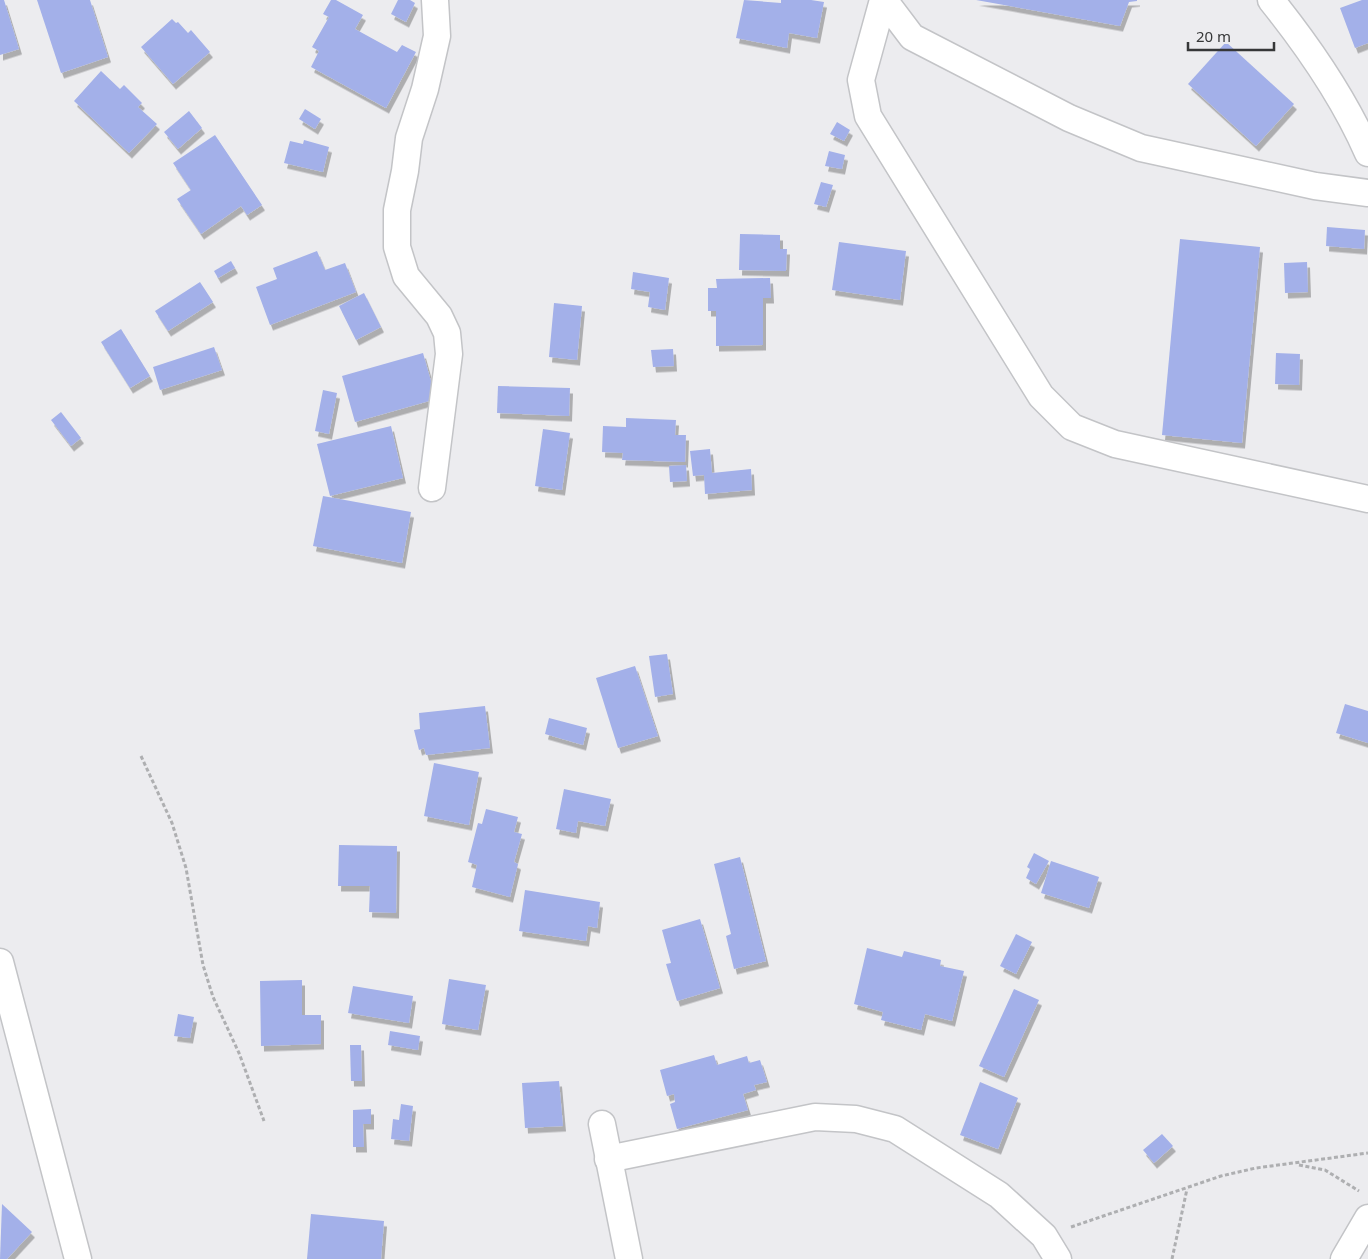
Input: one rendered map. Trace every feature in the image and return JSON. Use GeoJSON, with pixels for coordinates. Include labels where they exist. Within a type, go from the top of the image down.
{"type":"FeatureCollection","features":[{"type":"Feature","properties":{"kind":"street"},"geometry":{"type":"LineString","coordinates":[[432,488],[449,354],[447,333],[439,316],[406,276],[397,247],[397,210],[406,171],[409,138],[425,89],[438,36],[435,0]]}},
{"type":"Feature","properties":{"kind":"street"},"geometry":{"type":"LineString","coordinates":[[884,0],[912,37],[1068,118],[1142,148],[1315,186],[1368,193]]}},
{"type":"Feature","properties":{"kind":"street"},"geometry":{"type":"LineString","coordinates":[[884,0],[861,80],[868,116],[1040,396],[1072,427],[1115,444],[1368,499]]}},
{"type":"Feature","properties":{"kind":"street"},"geometry":{"type":"LineString","coordinates":[[1271,0],[1293,27],[1354,122],[1368,153]]}},
{"type":"Feature","properties":{"kind":"street"},"geometry":{"type":"LineString","coordinates":[[0,962],[78,1259]]}},
{"type":"Feature","properties":{"kind":"street"},"geometry":{"type":"LineString","coordinates":[[608,1159],[816,1117],[856,1119],[895,1129],[999,1195],[1044,1236],[1058,1259]]}},
{"type":"Feature","properties":{"kind":"street"},"geometry":{"type":"LineString","coordinates":[[602,1124],[629,1259]]}},
{"type":"Feature","properties":{"kind":"street"},"geometry":{"type":"LineString","coordinates":[[1344,1259],[1365,1206]]}},
{"type":"Feature","properties":{"kind":"path"},"geometry":{"type":"LineString","coordinates":[[141,756],[172,823],[186,868],[202,965],[239,1052],[264,1121]]}},
{"type":"Feature","properties":{"kind":"path"},"geometry":{"type":"LineString","coordinates":[[1044,1236],[1238,1172],[1368,1153]]}},
{"type":"Feature","properties":{"kind":"path"},"geometry":{"type":"LineString","coordinates":[[1296,1164],[1325,1170],[1365,1206]]}},
{"type":"Feature","properties":{"kind":"path"},"geometry":{"type":"LineString","coordinates":[[1172,1259],[1187,1189]]}},
{"type":"Feature","properties":{"kind":"building"},"geometry":{"type":"Polygon","coordinates":[[[0,0],[4,0],[19,49],[0,55],[0,0]]]}},
{"type":"Feature","properties":{"kind":"building"},"geometry":{"type":"Polygon","coordinates":[[[37,0],[90,0],[108,57],[61,73],[37,0]]]}},
{"type":"Feature","properties":{"kind":"building"},"geometry":{"type":"Polygon","coordinates":[[[331,0],[336,0],[363,15],[355,29],[397,52],[402,45],[416,52],[386,108],[311,67],[319,51],[312,47],[329,17],[323,14],[331,0]]]}},
{"type":"Feature","properties":{"kind":"building"},"geometry":{"type":"Polygon","coordinates":[[[398,0],[410,0],[415,3],[406,22],[391,14],[398,0]]]}},
{"type":"Feature","properties":{"kind":"building"},"geometry":{"type":"Polygon","coordinates":[[[744,0],[781,3],[781,0],[824,2],[817,38],[789,33],[787,48],[736,38],[744,0]]]}},
{"type":"Feature","properties":{"kind":"building"},"geometry":{"type":"Polygon","coordinates":[[[976,0],[1137,1],[1129,2],[1120,26],[976,0]]]}},
{"type":"Feature","properties":{"kind":"building"},"geometry":{"type":"Polygon","coordinates":[[[1362,0],[1368,0],[1368,43],[1355,48],[1340,8],[1362,0]]]}},
{"type":"Feature","properties":{"kind":"building"},"geometry":{"type":"Polygon","coordinates":[[[172,19],[176,23],[178,22],[188,33],[191,30],[210,52],[173,84],[141,47],[172,19]]]}},
{"type":"Feature","properties":{"kind":"building"},"geometry":{"type":"Polygon","coordinates":[[[1226,42],[1294,104],[1256,146],[1188,84],[1226,42]]]}},
{"type":"Feature","properties":{"kind":"building"},"geometry":{"type":"Polygon","coordinates":[[[101,71],[120,89],[124,85],[142,103],[138,107],[157,124],[129,153],[74,101],[101,71]]]}},
{"type":"Feature","properties":{"kind":"building"},"geometry":{"type":"Polygon","coordinates":[[[305,109],[321,119],[315,129],[299,119],[305,109]]]}},
{"type":"Feature","properties":{"kind":"building"},"geometry":{"type":"Polygon","coordinates":[[[189,111],[202,128],[178,149],[164,132],[189,111]]]}},
{"type":"Feature","properties":{"kind":"building"},"geometry":{"type":"Polygon","coordinates":[[[837,122],[850,130],[844,141],[830,134],[837,122]]]}},
{"type":"Feature","properties":{"kind":"building"},"geometry":{"type":"Polygon","coordinates":[[[215,135],[262,205],[247,215],[241,206],[201,234],[177,199],[191,190],[173,163],[215,135]]]}},
{"type":"Feature","properties":{"kind":"building"},"geometry":{"type":"Polygon","coordinates":[[[304,140],[329,147],[323,172],[284,163],[290,141],[303,144],[304,140]]]}},
{"type":"Feature","properties":{"kind":"building"},"geometry":{"type":"Polygon","coordinates":[[[829,151],[845,155],[842,169],[825,166],[829,151]]]}},
{"type":"Feature","properties":{"kind":"building"},"geometry":{"type":"Polygon","coordinates":[[[821,182],[833,185],[826,207],[814,204],[821,182]]]}},
{"type":"Feature","properties":{"kind":"building"},"geometry":{"type":"Polygon","coordinates":[[[1327,227],[1365,230],[1364,249],[1326,246],[1327,227]]]}},
{"type":"Feature","properties":{"kind":"building"},"geometry":{"type":"Polygon","coordinates":[[[740,234],[780,235],[780,249],[787,249],[786,271],[739,270],[740,234]]]}},
{"type":"Feature","properties":{"kind":"building"},"geometry":{"type":"Polygon","coordinates":[[[1180,239],[1260,247],[1242,443],[1162,435],[1180,239]]]}},
{"type":"Feature","properties":{"kind":"building"},"geometry":{"type":"Polygon","coordinates":[[[839,242],[906,251],[900,300],[832,290],[839,242]]]}},
{"type":"Feature","properties":{"kind":"building"},"geometry":{"type":"Polygon","coordinates":[[[317,251],[325,270],[345,263],[356,292],[270,325],[256,287],[277,279],[273,268],[317,251]]]}},
{"type":"Feature","properties":{"kind":"building"},"geometry":{"type":"Polygon","coordinates":[[[231,261],[235,268],[218,278],[214,271],[231,261]]]}},
{"type":"Feature","properties":{"kind":"building"},"geometry":{"type":"Polygon","coordinates":[[[1307,262],[1308,292],[1285,293],[1284,263],[1307,262]]]}},
{"type":"Feature","properties":{"kind":"building"},"geometry":{"type":"Polygon","coordinates":[[[633,272],[669,278],[665,310],[648,307],[650,292],[631,289],[633,272]]]}},
{"type":"Feature","properties":{"kind":"building"},"geometry":{"type":"Polygon","coordinates":[[[770,278],[771,298],[763,298],[763,345],[716,346],[716,311],[708,311],[708,288],[717,288],[716,279],[770,278]]]}},
{"type":"Feature","properties":{"kind":"building"},"geometry":{"type":"Polygon","coordinates":[[[200,282],[213,302],[168,331],[155,311],[200,282]]]}},
{"type":"Feature","properties":{"kind":"building"},"geometry":{"type":"Polygon","coordinates":[[[364,293],[381,327],[356,340],[339,306],[364,293]]]}},
{"type":"Feature","properties":{"kind":"building"},"geometry":{"type":"Polygon","coordinates":[[[554,303],[582,306],[577,360],[549,357],[554,303]]]}},
{"type":"Feature","properties":{"kind":"building"},"geometry":{"type":"Polygon","coordinates":[[[121,329],[150,376],[130,388],[101,342],[121,329]]]}},
{"type":"Feature","properties":{"kind":"building"},"geometry":{"type":"Polygon","coordinates":[[[214,347],[222,370],[160,390],[153,367],[214,347]]]}},
{"type":"Feature","properties":{"kind":"building"},"geometry":{"type":"Polygon","coordinates":[[[673,349],[674,366],[653,367],[651,350],[673,349]]]}},
{"type":"Feature","properties":{"kind":"building"},"geometry":{"type":"Polygon","coordinates":[[[423,353],[436,399],[355,422],[342,376],[423,353]]]}},
{"type":"Feature","properties":{"kind":"building"},"geometry":{"type":"Polygon","coordinates":[[[1276,353],[1300,354],[1299,385],[1275,384],[1276,353]]]}},
{"type":"Feature","properties":{"kind":"building"},"geometry":{"type":"Polygon","coordinates":[[[498,386],[570,388],[569,416],[497,413],[498,386]]]}},
{"type":"Feature","properties":{"kind":"building"},"geometry":{"type":"Polygon","coordinates":[[[323,390],[337,393],[329,434],[315,431],[323,390]]]}},
{"type":"Feature","properties":{"kind":"building"},"geometry":{"type":"Polygon","coordinates":[[[61,412],[81,438],[71,446],[51,420],[61,412]]]}},
{"type":"Feature","properties":{"kind":"building"},"geometry":{"type":"Polygon","coordinates":[[[626,418],[676,420],[675,435],[686,435],[685,462],[622,460],[623,453],[602,452],[603,426],[626,427],[626,418]]]}},
{"type":"Feature","properties":{"kind":"building"},"geometry":{"type":"Polygon","coordinates":[[[391,426],[403,478],[330,496],[317,444],[391,426]]]}},
{"type":"Feature","properties":{"kind":"building"},"geometry":{"type":"Polygon","coordinates":[[[543,429],[570,433],[562,490],[535,486],[543,429]]]}},
{"type":"Feature","properties":{"kind":"building"},"geometry":{"type":"Polygon","coordinates":[[[710,449],[712,473],[751,469],[752,490],[705,494],[704,475],[693,476],[690,451],[710,449]]]}},
{"type":"Feature","properties":{"kind":"building"},"geometry":{"type":"Polygon","coordinates":[[[686,465],[687,481],[670,482],[669,466],[686,465]]]}},
{"type":"Feature","properties":{"kind":"building"},"geometry":{"type":"Polygon","coordinates":[[[323,496],[411,512],[402,563],[313,546],[323,496]]]}},
{"type":"Feature","properties":{"kind":"building"},"geometry":{"type":"Polygon","coordinates":[[[667,654],[673,694],[655,697],[649,656],[667,654]]]}},
{"type":"Feature","properties":{"kind":"building"},"geometry":{"type":"Polygon","coordinates":[[[635,666],[658,736],[618,748],[596,678],[635,666]]]}},
{"type":"Feature","properties":{"kind":"building"},"geometry":{"type":"Polygon","coordinates":[[[1345,704],[1368,711],[1368,743],[1336,733],[1345,704]]]}},
{"type":"Feature","properties":{"kind":"building"},"geometry":{"type":"Polygon","coordinates":[[[485,706],[490,748],[426,755],[424,748],[419,750],[414,730],[420,729],[419,713],[485,706]]]}},
{"type":"Feature","properties":{"kind":"building"},"geometry":{"type":"Polygon","coordinates":[[[549,718],[587,728],[583,745],[545,734],[549,718]]]}},
{"type":"Feature","properties":{"kind":"building"},"geometry":{"type":"Polygon","coordinates":[[[434,763],[479,772],[469,825],[424,816],[434,763]]]}},
{"type":"Feature","properties":{"kind":"building"},"geometry":{"type":"Polygon","coordinates":[[[564,789],[611,799],[605,826],[578,821],[576,833],[556,829],[564,789]]]}},
{"type":"Feature","properties":{"kind":"building"},"geometry":{"type":"Polygon","coordinates":[[[486,809],[518,817],[514,832],[522,834],[514,862],[518,864],[510,897],[472,887],[477,865],[468,862],[478,823],[482,824],[486,809]]]}},
{"type":"Feature","properties":{"kind":"building"},"geometry":{"type":"Polygon","coordinates":[[[339,845],[397,846],[396,913],[369,912],[370,886],[338,886],[339,845]]]}},
{"type":"Feature","properties":{"kind":"building"},"geometry":{"type":"Polygon","coordinates":[[[1034,853],[1049,861],[1036,884],[1026,878],[1030,869],[1027,867],[1034,853]]]}},
{"type":"Feature","properties":{"kind":"building"},"geometry":{"type":"Polygon","coordinates":[[[740,857],[766,961],[734,969],[726,936],[731,934],[714,864],[740,857]]]}},
{"type":"Feature","properties":{"kind":"building"},"geometry":{"type":"Polygon","coordinates":[[[1051,861],[1099,877],[1089,908],[1041,893],[1051,861]]]}},
{"type":"Feature","properties":{"kind":"building"},"geometry":{"type":"Polygon","coordinates":[[[525,890],[600,902],[597,928],[588,926],[586,941],[519,931],[525,890]]]}},
{"type":"Feature","properties":{"kind":"building"},"geometry":{"type":"Polygon","coordinates":[[[700,919],[720,988],[677,1001],[666,964],[671,963],[662,930],[700,919]]]}},
{"type":"Feature","properties":{"kind":"building"},"geometry":{"type":"Polygon","coordinates":[[[1016,934],[1032,942],[1016,974],[1000,966],[1016,934]]]}},
{"type":"Feature","properties":{"kind":"building"},"geometry":{"type":"Polygon","coordinates":[[[867,948],[902,957],[904,951],[941,960],[940,966],[964,971],[952,1021],[925,1014],[921,1030],[881,1020],[883,1012],[854,1004],[867,948]]]}},
{"type":"Feature","properties":{"kind":"building"},"geometry":{"type":"Polygon","coordinates":[[[449,979],[486,985],[478,1030],[442,1024],[449,979]]]}},
{"type":"Feature","properties":{"kind":"building"},"geometry":{"type":"Polygon","coordinates":[[[302,980],[302,1015],[321,1015],[321,1044],[261,1046],[260,981],[302,980]]]}},
{"type":"Feature","properties":{"kind":"building"},"geometry":{"type":"Polygon","coordinates":[[[353,986],[413,996],[409,1023],[348,1013],[353,986]]]}},
{"type":"Feature","properties":{"kind":"building"},"geometry":{"type":"Polygon","coordinates":[[[1014,989],[1039,1000],[1004,1077],[979,1066],[1014,989]]]}},
{"type":"Feature","properties":{"kind":"building"},"geometry":{"type":"Polygon","coordinates":[[[178,1014],[194,1017],[190,1038],[174,1036],[178,1014]]]}},
{"type":"Feature","properties":{"kind":"building"},"geometry":{"type":"Polygon","coordinates":[[[390,1031],[420,1036],[418,1050],[388,1045],[390,1031]]]}},
{"type":"Feature","properties":{"kind":"building"},"geometry":{"type":"Polygon","coordinates":[[[350,1045],[361,1045],[362,1081],[351,1081],[350,1045]]]}},
{"type":"Feature","properties":{"kind":"building"},"geometry":{"type":"Polygon","coordinates":[[[714,1055],[717,1065],[747,1056],[749,1063],[760,1060],[767,1082],[754,1085],[756,1090],[743,1094],[748,1110],[677,1129],[670,1104],[675,1102],[674,1094],[667,1096],[660,1070],[714,1055]]]}},
{"type":"Feature","properties":{"kind":"building"},"geometry":{"type":"Polygon","coordinates":[[[559,1081],[563,1126],[525,1128],[522,1083],[559,1081]]]}},
{"type":"Feature","properties":{"kind":"building"},"geometry":{"type":"Polygon","coordinates":[[[980,1082],[1018,1098],[998,1149],[960,1135],[980,1082]]]}},
{"type":"Feature","properties":{"kind":"building"},"geometry":{"type":"Polygon","coordinates":[[[401,1104],[413,1106],[409,1141],[391,1139],[393,1119],[399,1120],[401,1104]]]}},
{"type":"Feature","properties":{"kind":"building"},"geometry":{"type":"Polygon","coordinates":[[[371,1109],[371,1124],[363,1124],[364,1147],[353,1147],[353,1110],[371,1109]]]}},
{"type":"Feature","properties":{"kind":"building"},"geometry":{"type":"Polygon","coordinates":[[[1162,1134],[1173,1146],[1154,1163],[1143,1150],[1162,1134]]]}},
{"type":"Feature","properties":{"kind":"building"},"geometry":{"type":"Polygon","coordinates":[[[2,1204],[32,1232],[7,1259],[0,1259],[2,1204]]]}},
{"type":"Feature","properties":{"kind":"building"},"geometry":{"type":"Polygon","coordinates":[[[311,1214],[384,1221],[381,1259],[307,1259],[311,1214]]]}}]}
